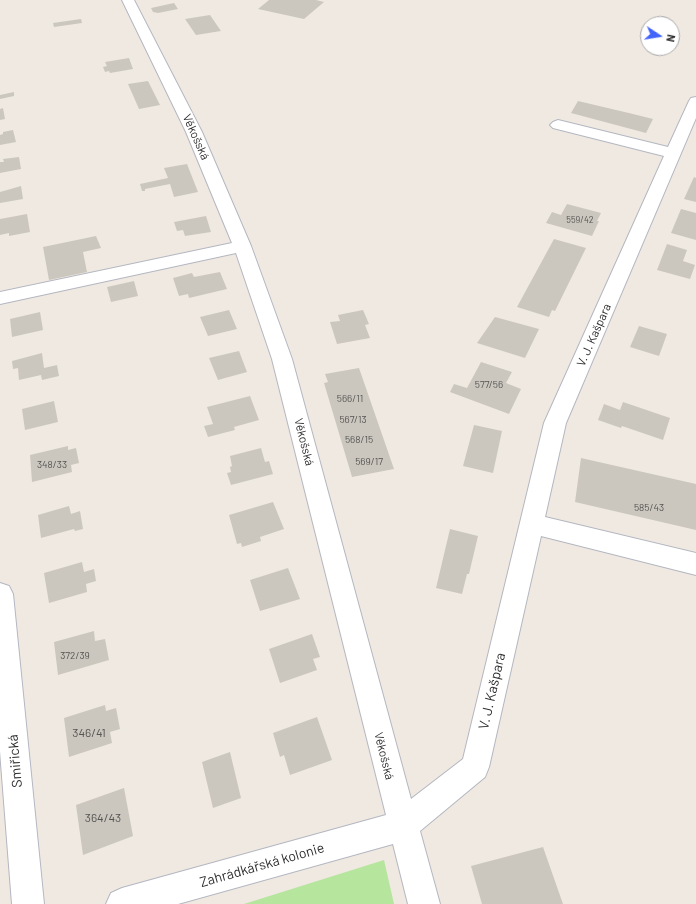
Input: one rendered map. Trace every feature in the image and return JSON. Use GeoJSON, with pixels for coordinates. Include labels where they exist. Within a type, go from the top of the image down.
{"type":"FeatureCollection","features":[{"type":"Feature","properties":{"kind":"street","name":"Věkošská"},"geometry":{"type":"LineString","coordinates":[[128,0],[194,132],[242,246],[282,360],[402,826],[424,904]]}},
{"type":"Feature","properties":{"kind":"street","name":"V. J. Kašpara"},"geometry":{"type":"LineString","coordinates":[[402,826],[474,767],[556,423],[696,101]]}},
{"type":"Feature","properties":{"kind":"street"},"geometry":{"type":"LineString","coordinates":[[558,125],[673,153]]}},
{"type":"Feature","properties":{"kind":"street"},"geometry":{"type":"LineString","coordinates":[[0,298],[242,246]]}},
{"type":"Feature","properties":{"kind":"street"},"geometry":{"type":"LineString","coordinates":[[532,524],[696,564]]}},
{"type":"Feature","properties":{"kind":"street","name":"Smiřická"},"geometry":{"type":"LineString","coordinates":[[0,594],[28,904]]}},
{"type":"Feature","properties":{"kind":"street","name":"Zahrádkářská kolonie"},"geometry":{"type":"LineString","coordinates":[[122,904],[402,826]]}},
{"type":"Feature","properties":{"kind":"green space"},"geometry":{"type":"Polygon","coordinates":[[[384,860],[394,904],[244,904],[384,860]]]}},
{"type":"Feature","properties":{"kind":"building"},"geometry":{"type":"Polygon","coordinates":[[[269,0],[316,0],[324,2],[304,19],[258,9],[269,0]]]}},
{"type":"Feature","properties":{"kind":"building"},"geometry":{"type":"Polygon","coordinates":[[[174,3],[178,9],[158,13],[153,12],[151,8],[174,3]]]}},
{"type":"Feature","properties":{"kind":"building"},"geometry":{"type":"Polygon","coordinates":[[[210,15],[221,31],[196,35],[185,19],[210,15]]]}},
{"type":"Feature","properties":{"kind":"building"},"geometry":{"type":"Polygon","coordinates":[[[81,19],[82,23],[54,27],[53,23],[81,19]]]}},
{"type":"Feature","properties":{"kind":"building"},"geometry":{"type":"Polygon","coordinates":[[[129,58],[133,69],[110,73],[109,71],[105,72],[103,67],[107,66],[105,62],[129,58]]]}},
{"type":"Feature","properties":{"kind":"building"},"geometry":{"type":"Polygon","coordinates":[[[148,81],[160,105],[139,109],[128,84],[148,81]]]}},
{"type":"Feature","properties":{"kind":"building"},"geometry":{"type":"Polygon","coordinates":[[[14,92],[14,96],[0,99],[0,95],[14,92]]]}},
{"type":"Feature","properties":{"kind":"building"},"geometry":{"type":"Polygon","coordinates":[[[578,101],[653,119],[646,133],[571,113],[578,101]]]}},
{"type":"Feature","properties":{"kind":"building"},"geometry":{"type":"Polygon","coordinates":[[[3,108],[5,119],[0,120],[0,109],[3,108]]]}},
{"type":"Feature","properties":{"kind":"building"},"geometry":{"type":"Polygon","coordinates":[[[13,130],[16,142],[0,145],[0,135],[3,134],[3,132],[13,130]]]}},
{"type":"Feature","properties":{"kind":"building"},"geometry":{"type":"Polygon","coordinates":[[[19,157],[21,169],[0,173],[0,162],[4,162],[3,159],[19,157]]]}},
{"type":"Feature","properties":{"kind":"building"},"geometry":{"type":"Polygon","coordinates":[[[187,164],[198,192],[174,197],[170,184],[145,189],[145,191],[142,191],[140,184],[168,178],[164,168],[187,164]]]}},
{"type":"Feature","properties":{"kind":"building"},"geometry":{"type":"Polygon","coordinates":[[[694,177],[696,178],[696,202],[684,199],[694,177]]]}},
{"type":"Feature","properties":{"kind":"building"},"geometry":{"type":"Polygon","coordinates":[[[21,186],[23,199],[0,203],[0,192],[21,186]]]}},
{"type":"Feature","properties":{"kind":"building"},"geometry":{"type":"Polygon","coordinates":[[[567,204],[601,213],[592,236],[546,223],[552,212],[561,215],[567,204]]]}},
{"type":"Feature","properties":{"kind":"building"},"geometry":{"type":"Polygon","coordinates":[[[681,209],[696,213],[696,240],[671,233],[681,209]]]}},
{"type":"Feature","properties":{"kind":"building"},"geometry":{"type":"Polygon","coordinates":[[[27,214],[30,232],[9,236],[9,233],[0,235],[0,219],[27,214]]]}},
{"type":"Feature","properties":{"kind":"building"},"geometry":{"type":"Polygon","coordinates":[[[206,216],[211,232],[185,236],[183,230],[177,231],[174,222],[206,216]]]}},
{"type":"Feature","properties":{"kind":"building"},"geometry":{"type":"Polygon","coordinates":[[[96,236],[101,248],[83,252],[87,272],[49,280],[43,247],[96,236]]]}},
{"type":"Feature","properties":{"kind":"building"},"geometry":{"type":"Polygon","coordinates":[[[554,239],[586,248],[555,311],[552,310],[549,317],[517,307],[554,239]]]}},
{"type":"Feature","properties":{"kind":"building"},"geometry":{"type":"Polygon","coordinates":[[[667,244],[687,250],[683,261],[695,265],[690,279],[657,270],[667,244]]]}},
{"type":"Feature","properties":{"kind":"building"},"geometry":{"type":"Polygon","coordinates":[[[220,272],[227,289],[189,298],[188,294],[179,296],[173,278],[192,273],[194,277],[220,272]]]}},
{"type":"Feature","properties":{"kind":"building"},"geometry":{"type":"Polygon","coordinates":[[[134,281],[138,296],[111,302],[107,287],[134,281]]]}},
{"type":"Feature","properties":{"kind":"building"},"geometry":{"type":"Polygon","coordinates":[[[229,310],[237,329],[208,336],[200,317],[229,310]]]}},
{"type":"Feature","properties":{"kind":"building"},"geometry":{"type":"Polygon","coordinates":[[[363,310],[369,324],[365,325],[370,338],[337,344],[330,322],[340,321],[338,315],[363,310]]]}},
{"type":"Feature","properties":{"kind":"building"},"geometry":{"type":"Polygon","coordinates":[[[40,312],[43,330],[12,337],[10,319],[40,312]]]}},
{"type":"Feature","properties":{"kind":"building"},"geometry":{"type":"Polygon","coordinates":[[[495,317],[539,329],[525,358],[477,343],[495,317]]]}},
{"type":"Feature","properties":{"kind":"building"},"geometry":{"type":"Polygon","coordinates":[[[639,326],[667,334],[659,356],[630,347],[639,326]]]}},
{"type":"Feature","properties":{"kind":"building"},"geometry":{"type":"Polygon","coordinates":[[[239,351],[247,372],[218,380],[209,358],[239,351]]]}},
{"type":"Feature","properties":{"kind":"building"},"geometry":{"type":"Polygon","coordinates":[[[42,353],[44,368],[57,365],[59,376],[42,380],[41,375],[19,380],[18,368],[13,369],[12,361],[42,353]]]}},
{"type":"Feature","properties":{"kind":"building"},"geometry":{"type":"Polygon","coordinates":[[[481,362],[512,372],[506,383],[521,389],[509,414],[450,392],[454,384],[467,388],[481,362]]]}},
{"type":"Feature","properties":{"kind":"building"},"geometry":{"type":"Polygon","coordinates":[[[359,368],[394,469],[352,477],[324,383],[328,382],[325,374],[359,368]]]}},
{"type":"Feature","properties":{"kind":"building"},"geometry":{"type":"Polygon","coordinates":[[[250,396],[259,420],[234,427],[235,430],[208,437],[204,426],[213,424],[207,407],[250,396]]]}},
{"type":"Feature","properties":{"kind":"building"},"geometry":{"type":"Polygon","coordinates":[[[54,401],[58,422],[25,430],[22,409],[54,401]]]}},
{"type":"Feature","properties":{"kind":"building"},"geometry":{"type":"Polygon","coordinates":[[[623,402],[670,418],[663,440],[622,426],[621,428],[598,420],[604,404],[620,410],[623,402]]]}},
{"type":"Feature","properties":{"kind":"building"},"geometry":{"type":"Polygon","coordinates":[[[474,425],[502,431],[493,473],[463,466],[474,425]]]}},
{"type":"Feature","properties":{"kind":"building"},"geometry":{"type":"Polygon","coordinates":[[[68,446],[68,450],[76,448],[79,463],[71,465],[72,472],[32,482],[30,455],[68,446]]]}},
{"type":"Feature","properties":{"kind":"building"},"geometry":{"type":"Polygon","coordinates":[[[261,448],[265,462],[269,461],[273,474],[231,485],[227,473],[231,472],[230,467],[232,466],[230,456],[261,448]]]}},
{"type":"Feature","properties":{"kind":"building"},"geometry":{"type":"Polygon","coordinates":[[[581,458],[696,484],[696,530],[575,502],[581,458]]]}},
{"type":"Feature","properties":{"kind":"building"},"geometry":{"type":"Polygon","coordinates":[[[273,502],[284,529],[260,537],[261,541],[242,547],[241,543],[237,544],[229,515],[273,502]]]}},
{"type":"Feature","properties":{"kind":"building"},"geometry":{"type":"Polygon","coordinates":[[[69,506],[71,514],[80,511],[83,529],[75,531],[74,529],[41,538],[38,515],[69,506]]]}},
{"type":"Feature","properties":{"kind":"building"},"geometry":{"type":"Polygon","coordinates":[[[450,529],[478,536],[469,574],[467,574],[462,594],[436,588],[450,529]]]}},
{"type":"Feature","properties":{"kind":"building"},"geometry":{"type":"Polygon","coordinates":[[[82,562],[84,572],[94,569],[96,581],[86,584],[87,592],[49,603],[44,573],[82,562]]]}},
{"type":"Feature","properties":{"kind":"building"},"geometry":{"type":"Polygon","coordinates":[[[288,568],[300,599],[260,611],[250,580],[288,568]]]}},
{"type":"Feature","properties":{"kind":"building"},"geometry":{"type":"Polygon","coordinates":[[[94,631],[95,641],[105,639],[109,660],[58,675],[54,642],[94,631]]]}},
{"type":"Feature","properties":{"kind":"building"},"geometry":{"type":"Polygon","coordinates":[[[312,634],[320,657],[313,659],[317,670],[280,683],[269,649],[312,634]]]}},
{"type":"Feature","properties":{"kind":"building"},"geometry":{"type":"Polygon","coordinates":[[[105,705],[106,711],[116,708],[120,729],[110,732],[112,743],[69,757],[64,718],[105,705]]]}},
{"type":"Feature","properties":{"kind":"building"},"geometry":{"type":"Polygon","coordinates":[[[317,717],[332,760],[290,775],[284,755],[280,757],[273,733],[317,717]]]}},
{"type":"Feature","properties":{"kind":"building"},"geometry":{"type":"Polygon","coordinates":[[[230,752],[241,798],[213,808],[202,762],[230,752]]]}},
{"type":"Feature","properties":{"kind":"building"},"geometry":{"type":"Polygon","coordinates":[[[124,788],[133,836],[83,855],[76,805],[124,788]]]}},
{"type":"Feature","properties":{"kind":"building"},"geometry":{"type":"Polygon","coordinates":[[[543,847],[563,904],[482,904],[471,866],[543,847]]]}}]}
